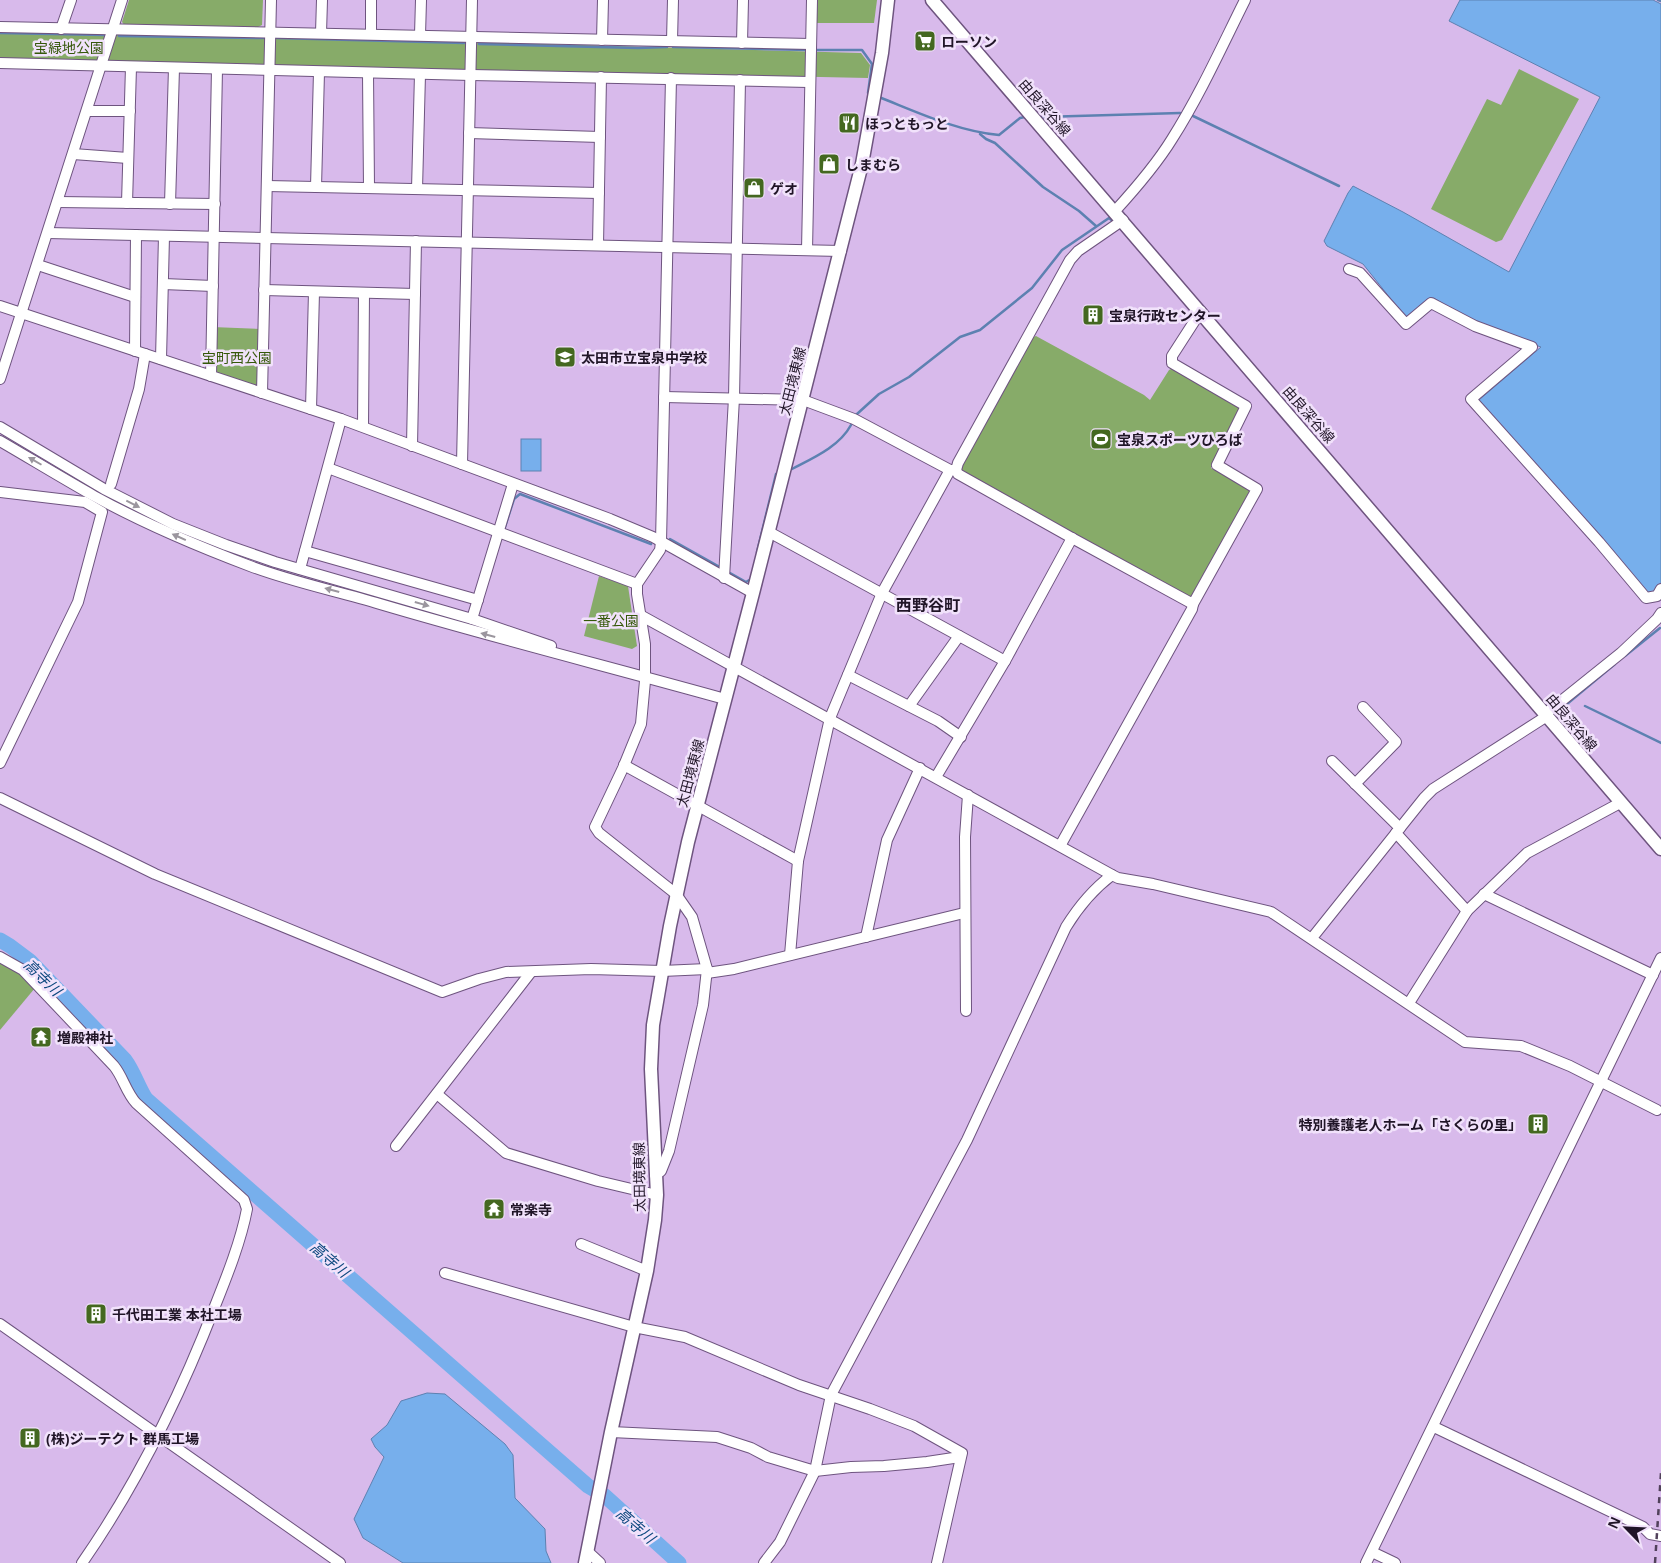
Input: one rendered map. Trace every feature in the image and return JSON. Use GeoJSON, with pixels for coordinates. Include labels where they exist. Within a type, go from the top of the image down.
{"type":"FeatureCollection","features":[{"type":"Feature","properties":{"kind":"main road","name":"太田境東線"},"geometry":{"type":"LineString","coordinates":[[586,1557],[611,1432],[647,1272],[655,1220],[657,1195],[651,1069],[653,1025],[676,894],[697,805],[754,593],[862,164],[875,96],[888,0]]}},
{"type":"Feature","properties":{"kind":"main road","name":"由良深谷線"},"geometry":{"type":"LineString","coordinates":[[932,0],[1661,849]]}},
{"type":"Feature","properties":{"kind":"street"},"geometry":{"type":"LineString","coordinates":[[61,29],[71,0]]}},
{"type":"Feature","properties":{"kind":"street"},"geometry":{"type":"LineString","coordinates":[[0,380],[122,0]]}},
{"type":"Feature","properties":{"kind":"street"},"geometry":{"type":"LineString","coordinates":[[262,393],[271,0]]}},
{"type":"Feature","properties":{"kind":"street"},"geometry":{"type":"LineString","coordinates":[[321,33],[322,0]]}},
{"type":"Feature","properties":{"kind":"street"},"geometry":{"type":"LineString","coordinates":[[370,34],[371,0]]}},
{"type":"Feature","properties":{"kind":"street"},"geometry":{"type":"LineString","coordinates":[[420,36],[421,0]]}},
{"type":"Feature","properties":{"kind":"street"},"geometry":{"type":"LineString","coordinates":[[462,464],[472,0]]}},
{"type":"Feature","properties":{"kind":"street"},"geometry":{"type":"LineString","coordinates":[[602,40],[603,0]]}},
{"type":"Feature","properties":{"kind":"street"},"geometry":{"type":"LineString","coordinates":[[672,41],[673,0]]}},
{"type":"Feature","properties":{"kind":"street"},"geometry":{"type":"LineString","coordinates":[[742,42],[743,0]]}},
{"type":"Feature","properties":{"kind":"street"},"geometry":{"type":"LineString","coordinates":[[807,250],[812,0]]}},
{"type":"Feature","properties":{"kind":"street"},"geometry":{"type":"LineString","coordinates":[[790,955],[798,861],[830,718],[882,593],[1070,260],[1119,216],[1173,138],[1191,107],[1245,0]]}},
{"type":"Feature","properties":{"kind":"street"},"geometry":{"type":"LineString","coordinates":[[0,27],[811,44]]}},
{"type":"Feature","properties":{"kind":"street"},"geometry":{"type":"LineString","coordinates":[[0,63],[268,71],[810,82]]}},
{"type":"Feature","properties":{"kind":"street"},"geometry":{"type":"LineString","coordinates":[[127,203],[131,67]]}},
{"type":"Feature","properties":{"kind":"street"},"geometry":{"type":"LineString","coordinates":[[170,204],[174,68]]}},
{"type":"Feature","properties":{"kind":"street"},"geometry":{"type":"LineString","coordinates":[[211,376],[217,69]]}},
{"type":"Feature","properties":{"kind":"street"},"geometry":{"type":"LineString","coordinates":[[316,187],[319,72]]}},
{"type":"Feature","properties":{"kind":"street"},"geometry":{"type":"LineString","coordinates":[[368,73],[368,188]]}},
{"type":"Feature","properties":{"kind":"street"},"geometry":{"type":"LineString","coordinates":[[416,189],[420,74]]}},
{"type":"Feature","properties":{"kind":"street"},"geometry":{"type":"LineString","coordinates":[[598,245],[601,77]]}},
{"type":"Feature","properties":{"kind":"street"},"geometry":{"type":"LineString","coordinates":[[655,1175],[661,1171],[669,1151],[703,1005],[707,971],[692,917],[676,894],[599,833],[595,826],[641,724],[641,676],[645,644],[637,594],[638,584],[660,550],[661,542],[671,78]]}},
{"type":"Feature","properties":{"kind":"street"},"geometry":{"type":"LineString","coordinates":[[724,578],[734,398],[740,80]]}},
{"type":"Feature","properties":{"kind":"street"},"geometry":{"type":"LineString","coordinates":[[87,111],[130,112]]}},
{"type":"Feature","properties":{"kind":"street"},"geometry":{"type":"LineString","coordinates":[[469,133],[600,136]]}},
{"type":"Feature","properties":{"kind":"street"},"geometry":{"type":"LineString","coordinates":[[73,154],[128,158]]}},
{"type":"Feature","properties":{"kind":"street"},"geometry":{"type":"LineString","coordinates":[[267,186],[599,193]]}},
{"type":"Feature","properties":{"kind":"street"},"geometry":{"type":"LineString","coordinates":[[58,202],[215,204]]}},
{"type":"Feature","properties":{"kind":"street"},"geometry":{"type":"LineString","coordinates":[[48,233],[841,251]]}},
{"type":"Feature","properties":{"kind":"street"},"geometry":{"type":"LineString","coordinates":[[135,350],[136,235]]}},
{"type":"Feature","properties":{"kind":"street"},"geometry":{"type":"LineString","coordinates":[[162,359],[164,236]]}},
{"type":"Feature","properties":{"kind":"street"},"geometry":{"type":"LineString","coordinates":[[412,446],[416,241]]}},
{"type":"Feature","properties":{"kind":"street"},"geometry":{"type":"LineString","coordinates":[[38,265],[135,297]]}},
{"type":"Feature","properties":{"kind":"street"},"geometry":{"type":"LineString","coordinates":[[1349,269],[1360,273],[1406,324],[1431,303],[1475,326],[1532,346],[1471,399],[1593,535],[1646,598],[1657,596],[1661,588]]}},
{"type":"Feature","properties":{"kind":"street"},"geometry":{"type":"LineString","coordinates":[[163,284],[213,286]]}},
{"type":"Feature","properties":{"kind":"street"},"geometry":{"type":"LineString","coordinates":[[264,290],[414,294]]}},
{"type":"Feature","properties":{"kind":"street"},"geometry":{"type":"LineString","coordinates":[[312,409],[314,292]]}},
{"type":"Feature","properties":{"kind":"street"},"geometry":{"type":"LineString","coordinates":[[363,426],[364,293]]}},
{"type":"Feature","properties":{"kind":"street"},"geometry":{"type":"LineString","coordinates":[[0,306],[363,426],[610,519],[653,537],[754,593]]}},
{"type":"Feature","properties":{"kind":"street"},"geometry":{"type":"LineString","coordinates":[[1060,846],[1257,489],[1217,466],[1246,406],[1172,362],[1172,356],[1201,311]]}},
{"type":"Feature","properties":{"kind":"street"},"geometry":{"type":"LineString","coordinates":[[111,484],[139,389],[145,354]]}},
{"type":"Feature","properties":{"kind":"street"},"geometry":{"type":"LineString","coordinates":[[664,398],[803,400],[854,419],[954,468],[958,474],[1193,604]]}},
{"type":"Feature","properties":{"kind":"street"},"geometry":{"type":"LineString","coordinates":[[300,569],[341,419]]}},
{"type":"Feature","properties":{"kind":"street"},"geometry":{"type":"LineString","coordinates":[[0,427],[104,489],[173,524],[226,545],[300,569],[472,618],[641,676]]}},
{"type":"Feature","properties":{"kind":"street"},"geometry":{"type":"LineString","coordinates":[[0,441],[95,497],[121,510],[197,545],[251,566],[290,579],[725,698]]}},
{"type":"Feature","properties":{"kind":"street"},"geometry":{"type":"LineString","coordinates":[[328,468],[638,584]]}},
{"type":"Feature","properties":{"kind":"street"},"geometry":{"type":"LineString","coordinates":[[472,618],[513,484]]}},
{"type":"Feature","properties":{"kind":"street"},"geometry":{"type":"LineString","coordinates":[[0,492],[85,502],[102,512],[78,602],[0,763]]}},
{"type":"Feature","properties":{"kind":"street"},"geometry":{"type":"LineString","coordinates":[[769,532],[1004,661]]}},
{"type":"Feature","properties":{"kind":"street"},"geometry":{"type":"LineString","coordinates":[[936,778],[1072,538]]}},
{"type":"Feature","properties":{"kind":"street"},"geometry":{"type":"LineString","coordinates":[[305,551],[478,600]]}},
{"type":"Feature","properties":{"kind":"street"},"geometry":{"type":"LineString","coordinates":[[1312,938],[1433,789],[1546,715],[1621,653],[1661,613]]}},
{"type":"Feature","properties":{"kind":"street"},"geometry":{"type":"LineString","coordinates":[[640,615],[1118,878],[1153,884],[1271,912],[1465,1042],[1521,1046],[1570,1066],[1657,1110]]}},
{"type":"Feature","properties":{"kind":"street"},"geometry":{"type":"LineString","coordinates":[[909,706],[959,636]]}},
{"type":"Feature","properties":{"kind":"street"},"geometry":{"type":"LineString","coordinates":[[848,675],[938,721],[960,738]]}},
{"type":"Feature","properties":{"kind":"street"},"geometry":{"type":"LineString","coordinates":[[1355,784],[1396,742],[1363,707]]}},
{"type":"Feature","properties":{"kind":"street"},"geometry":{"type":"LineString","coordinates":[[1332,761],[1398,831],[1467,911]]}},
{"type":"Feature","properties":{"kind":"street"},"geometry":{"type":"LineString","coordinates":[[624,765],[798,861]]}},
{"type":"Feature","properties":{"kind":"street"},"geometry":{"type":"LineString","coordinates":[[866,937],[887,840],[920,768]]}},
{"type":"Feature","properties":{"kind":"street"},"geometry":{"type":"LineString","coordinates":[[966,1011],[964,837],[968,795]]}},
{"type":"Feature","properties":{"kind":"street"},"geometry":{"type":"LineString","coordinates":[[0,798],[155,874],[442,992],[506,972],[591,969],[707,971],[734,969],[964,913]]}},
{"type":"Feature","properties":{"kind":"street"},"geometry":{"type":"LineString","coordinates":[[1409,1003],[1467,911],[1527,853],[1620,803]]}},
{"type":"Feature","properties":{"kind":"street"},"geometry":{"type":"LineString","coordinates":[[764,1563],[780,1542],[815,1471],[831,1395],[967,1140],[1066,927],[1084,901],[1100,884],[1112,875]]}},
{"type":"Feature","properties":{"kind":"street"},"geometry":{"type":"LineString","coordinates":[[1484,894],[1653,975]]}},
{"type":"Feature","properties":{"kind":"street"},"geometry":{"type":"LineString","coordinates":[[0,957],[23,970],[120,1072],[129,1095],[136,1103],[244,1200],[247,1209],[229,1270],[197,1353],[159,1435],[99,1538],[82,1563]]}},
{"type":"Feature","properties":{"kind":"street"},"geometry":{"type":"LineString","coordinates":[[1366,1563],[1434,1427],[1661,958]]}},
{"type":"Feature","properties":{"kind":"street"},"geometry":{"type":"LineString","coordinates":[[396,1146],[531,972]]}},
{"type":"Feature","properties":{"kind":"street"},"geometry":{"type":"LineString","coordinates":[[438,1094],[506,1153],[657,1195]]}},
{"type":"Feature","properties":{"kind":"street"},"geometry":{"type":"LineString","coordinates":[[581,1244],[647,1272]]}},
{"type":"Feature","properties":{"kind":"street"},"geometry":{"type":"LineString","coordinates":[[445,1273],[634,1327],[686,1337],[793,1383],[914,1426],[962,1453],[937,1563]]}},
{"type":"Feature","properties":{"kind":"street"},"geometry":{"type":"LineString","coordinates":[[0,1324],[340,1563]]}},
{"type":"Feature","properties":{"kind":"street"},"geometry":{"type":"LineString","coordinates":[[1434,1427],[1643,1527],[1650,1534],[1661,1536]]}},
{"type":"Feature","properties":{"kind":"street"},"geometry":{"type":"LineString","coordinates":[[611,1432],[716,1437],[751,1448],[768,1457],[815,1471],[851,1466],[893,1465],[960,1457]]}},
{"type":"Feature","properties":{"kind":"street"},"geometry":{"type":"LineString","coordinates":[[1372,1552],[1395,1563]]}},
{"type":"Feature","properties":{"kind":"street"},"geometry":{"type":"LineString","coordinates":[[586,1557],[600,1563]]}},
{"type":"Feature","properties":{"kind":"green space"},"geometry":{"type":"Polygon","coordinates":[[[129,0],[263,0],[262,25],[258,27],[126,27],[122,22],[129,0]]]}},
{"type":"Feature","properties":{"kind":"green space"},"geometry":{"type":"Polygon","coordinates":[[[815,0],[877,0],[874,23],[815,23],[815,0]]]}},
{"type":"Feature","properties":{"kind":"green space","name":"宝緑地公園"},"geometry":{"type":"Polygon","coordinates":[[[0,31],[262,36],[861,53],[870,65],[868,78],[0,60],[0,31]]]}},
{"type":"Feature","properties":{"kind":"green space"},"geometry":{"type":"Polygon","coordinates":[[[1519,69],[1579,99],[1502,240],[1496,242],[1431,209],[1487,99],[1501,105],[1519,69]]]}},
{"type":"Feature","properties":{"kind":"green space","name":"宝町西公園"},"geometry":{"type":"Polygon","coordinates":[[[212,327],[263,329],[262,393],[211,376],[212,327]]]}},
{"type":"Feature","properties":{"kind":"green space","name":"宝泉スポーツひろば"},"geometry":{"type":"Polygon","coordinates":[[[1036,336],[1150,400],[1169,370],[1173,368],[1241,407],[1242,411],[1211,468],[1249,489],[1250,493],[1193,598],[1189,599],[961,472],[960,468],[1031,338],[1036,336]]]}},
{"type":"Feature","properties":{"kind":"green space","name":"一番公園"},"geometry":{"type":"Polygon","coordinates":[[[599,576],[628,586],[637,646],[632,649],[584,636],[599,576]]]}},
{"type":"Feature","properties":{"kind":"green space"},"geometry":{"type":"Polygon","coordinates":[[[0,961],[18,972],[35,988],[0,1030],[0,961]]]}},
{"type":"Feature","properties":{"kind":"water"},"geometry":{"type":"Polygon","coordinates":[[[1460,0],[1653,0],[1661,4],[1661,585],[1656,594],[1647,596],[1479,400],[1541,347],[1479,326],[1434,298],[1429,298],[1406,318],[1363,264],[1327,246],[1324,241],[1353,186],[1509,272],[1600,97],[1449,21],[1460,0]]]}},
{"type":"Feature","properties":{"kind":"water"},"geometry":{"type":"Polygon","coordinates":[[[521,439],[541,439],[541,471],[521,471],[521,439]]]}},
{"type":"Feature","properties":{"kind":"water"},"geometry":{"type":"Polygon","coordinates":[[[427,1393],[445,1394],[505,1444],[513,1455],[515,1498],[545,1529],[546,1551],[551,1563],[403,1563],[363,1538],[354,1519],[384,1457],[371,1439],[387,1425],[401,1401],[427,1393]]]}},
{"type":"Feature","properties":{"kind":"waterway"},"geometry":{"type":"LineString","coordinates":[[0,33],[104,35]]}},
{"type":"Feature","properties":{"kind":"waterway"},"geometry":{"type":"LineString","coordinates":[[119,36],[263,38]]}},
{"type":"Feature","properties":{"kind":"waterway"},"geometry":{"type":"LineString","coordinates":[[277,38],[464,43]]}},
{"type":"Feature","properties":{"kind":"waterway"},"geometry":{"type":"LineString","coordinates":[[479,44],[667,47]]}},
{"type":"Feature","properties":{"kind":"waterway"},"geometry":{"type":"LineString","coordinates":[[673,47],[809,50]]}},
{"type":"Feature","properties":{"kind":"waterway"},"geometry":{"type":"LineString","coordinates":[[814,50],[862,50],[872,64],[868,93],[871,94]]}},
{"type":"Feature","properties":{"kind":"waterway"},"geometry":{"type":"LineString","coordinates":[[879,97],[923,115],[983,133],[999,135],[1020,118],[1025,117]]}},
{"type":"Feature","properties":{"kind":"waterway"},"geometry":{"type":"LineString","coordinates":[[1042,117],[1180,113]]}},
{"type":"Feature","properties":{"kind":"waterway"},"geometry":{"type":"LineString","coordinates":[[1191,115],[1339,186]]}},
{"type":"Feature","properties":{"kind":"waterway"},"geometry":{"type":"LineString","coordinates":[[980,134],[995,143],[1043,187],[1079,211],[1096,226]]}},
{"type":"Feature","properties":{"kind":"waterway"},"geometry":{"type":"LineString","coordinates":[[857,414],[879,394],[909,377],[960,337],[980,330],[1032,288],[1062,250],[1109,218],[1114,222]]}},
{"type":"Feature","properties":{"kind":"waterway"},"geometry":{"type":"LineString","coordinates":[[792,469],[833,446],[851,425]]}},
{"type":"Feature","properties":{"kind":"waterway"},"geometry":{"type":"LineString","coordinates":[[757,552],[776,474]]}},
{"type":"Feature","properties":{"kind":"waterway"},"geometry":{"type":"LineString","coordinates":[[504,530],[514,499],[520,494],[651,544]]}},
{"type":"Feature","properties":{"kind":"waterway"},"geometry":{"type":"LineString","coordinates":[[670,539],[718,566]]}},
{"type":"Feature","properties":{"kind":"waterway"},"geometry":{"type":"LineString","coordinates":[[730,573],[746,582],[751,579]]}},
{"type":"Feature","properties":{"kind":"waterway"},"geometry":{"type":"LineString","coordinates":[[1625,656],[1660,628]]}},
{"type":"Feature","properties":{"kind":"waterway"},"geometry":{"type":"LineString","coordinates":[[1555,714],[1615,664]]}},
{"type":"Feature","properties":{"kind":"waterway"},"geometry":{"type":"LineString","coordinates":[[1585,706],[1661,743]]}},
{"type":"Feature","properties":{"kind":"waterway","name":"高寺川"},"geometry":{"type":"LineString","coordinates":[[0,940],[30,961],[125,1060],[146,1099],[588,1486],[605,1496],[679,1563]]}},
{"type":"Feature","properties":{"kind":"railway"},"geometry":{"type":"LineString","coordinates":[[1655,1563],[1661,1473]]}},
{"type":"Feature","properties":{"kind":"place","name":"ローソン"},"geometry":{"type":"Point","coordinates":[925,41]}},
{"type":"Feature","properties":{"kind":"place","name":"ほっともっと"},"geometry":{"type":"Point","coordinates":[849,123]}},
{"type":"Feature","properties":{"kind":"place","name":"しまむら"},"geometry":{"type":"Point","coordinates":[829,164]}},
{"type":"Feature","properties":{"kind":"place","name":"ゲオ"},"geometry":{"type":"Point","coordinates":[754,188]}},
{"type":"Feature","properties":{"kind":"place","name":"宝泉行政センター"},"geometry":{"type":"Point","coordinates":[1093,315]}},
{"type":"Feature","properties":{"kind":"place","name":"太田市立宝泉中学校"},"geometry":{"type":"Point","coordinates":[565,357]}},
{"type":"Feature","properties":{"kind":"place","name":"宝泉スポーツひろば"},"geometry":{"type":"Point","coordinates":[1101,439]}},
{"type":"Feature","properties":{"kind":"place","name":"増殿神社"},"geometry":{"type":"Point","coordinates":[41,1037]}},
{"type":"Feature","properties":{"kind":"place","name":"特別養護老人ホーム「さくらの里」"},"geometry":{"type":"Point","coordinates":[1538,1124]}},
{"type":"Feature","properties":{"kind":"place","name":"常楽寺"},"geometry":{"type":"Point","coordinates":[494,1209]}},
{"type":"Feature","properties":{"kind":"place","name":"千代田工業 本社工場"},"geometry":{"type":"Point","coordinates":[96,1314]}},
{"type":"Feature","properties":{"kind":"place","name":"(株)ジーテクト 群馬工場"},"geometry":{"type":"Point","coordinates":[30,1438]}},
{"type":"Feature","properties":{"kind":"district","name":"西野谷町"},"geometry":{"type":"Point","coordinates":[928,605]}}]}
